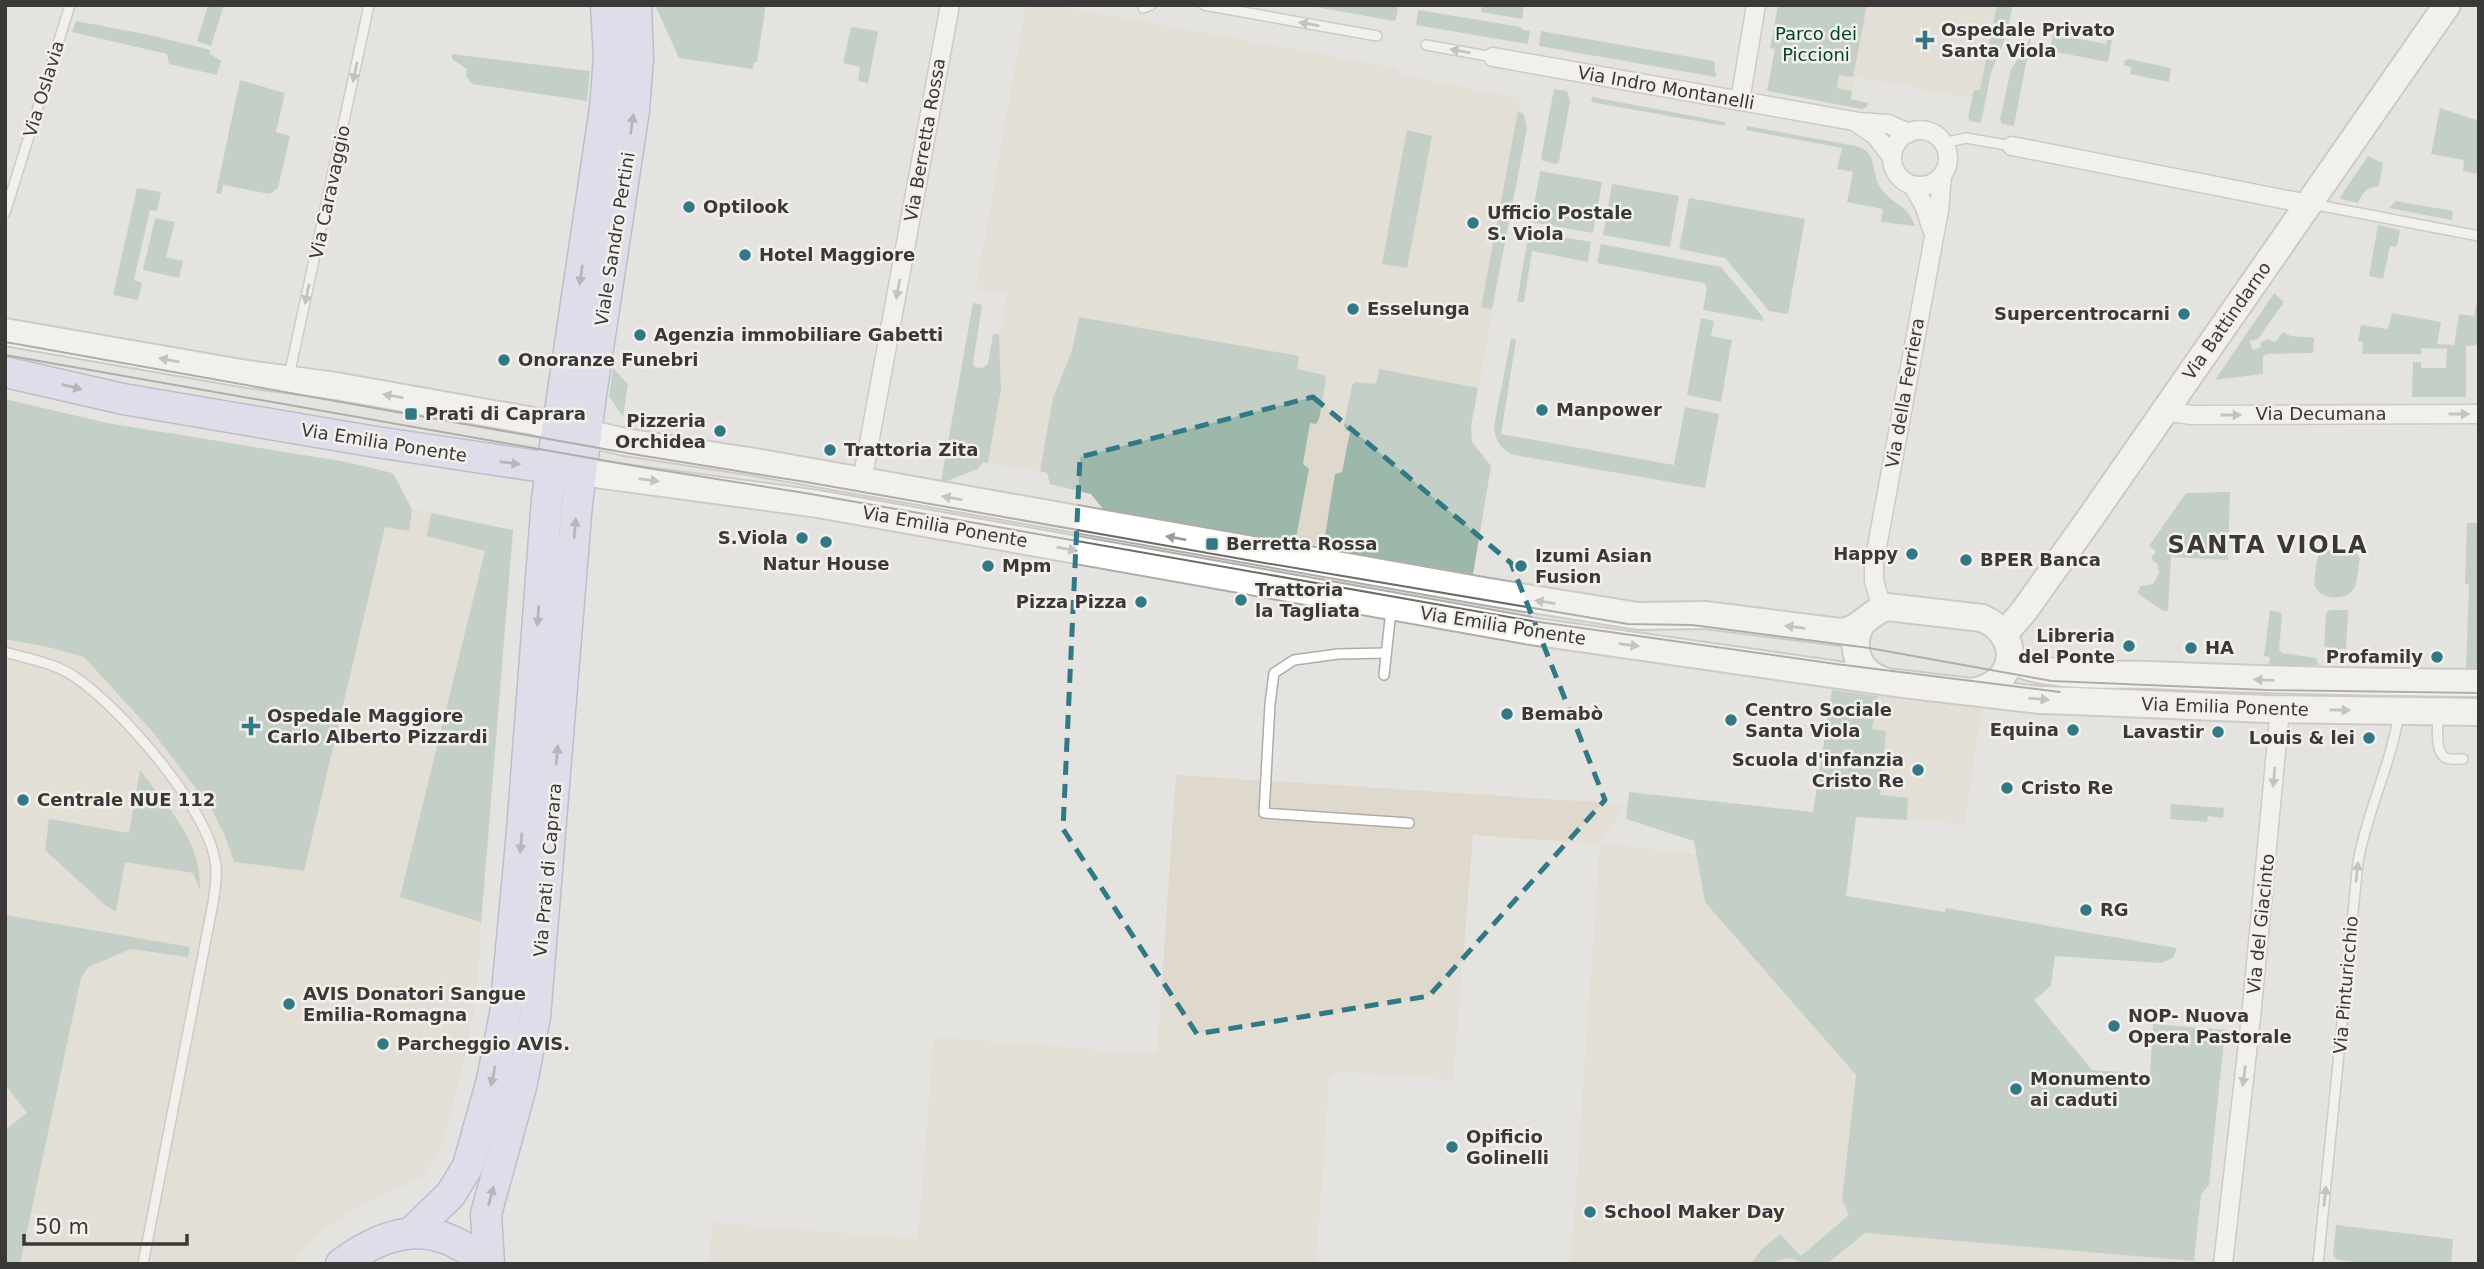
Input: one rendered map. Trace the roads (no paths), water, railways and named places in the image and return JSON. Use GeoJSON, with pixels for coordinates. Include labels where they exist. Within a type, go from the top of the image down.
{"type":"FeatureCollection","features":[{"type":"Feature","properties":{"kind":"main road","name":"Viale Sandro Pertini"},"geometry":{"type":"LineString","coordinates":[[551,468],[606,97],[609,57],[607,5]]}},
{"type":"Feature","properties":{"kind":"main road","name":"Viale Sandro Pertini"},"geometry":{"type":"LineString","coordinates":[[581,472],[634,110],[638,58],[636,5]]}},
{"type":"Feature","properties":{"kind":"main road","name":"Via Battindarno"},"geometry":{"type":"LineString","coordinates":[[2007,646],[2024,611],[2447,5]]}},
{"type":"Feature","properties":{"kind":"main road","name":"Via Emilia Ponente"},"geometry":{"type":"LineString","coordinates":[[5,332],[288,379],[557,426],[586,434],[1638,617],[1704,615],[1840,632],[1852,630],[1871,616],[1894,607],[1982,618],[1996,625],[2020,664],[2037,670],[2267,680],[2479,683]]}},
{"type":"Feature","properties":{"kind":"main road","name":"Via Emilia Ponente"},"geometry":{"type":"LineString","coordinates":[[5,372],[137,401],[370,441],[818,504],[1391,608],[1536,632],[1885,681],[2051,700],[2280,709],[2479,712]]}},
{"type":"Feature","properties":{"kind":"main road","name":"Via Prati di Caprara"},"geometry":{"type":"LineString","coordinates":[[411,1233],[451,1194],[468,1166],[492,1080],[505,1014],[551,468]]}},
{"type":"Feature","properties":{"kind":"main road","name":"Via Prati di Caprara"},"geometry":{"type":"LineString","coordinates":[[488,1264],[486,1214],[522,1087],[535,1017],[581,472]]}},
{"type":"Feature","properties":{"kind":"main road"},"geometry":{"type":"LineString","coordinates":[[1871,616],[1855,640],[1859,662],[1875,678],[1885,681]]}},
{"type":"Feature","properties":{"kind":"main road"},"geometry":{"type":"LineString","coordinates":[[1971,692],[1987,688],[1999,681],[2004,674],[2007,646]]}},
{"type":"Feature","properties":{"kind":"main road"},"geometry":{"type":"LineString","coordinates":[[341,1264],[369,1247],[411,1233],[425,1232],[442,1235],[459,1243],[488,1264]]}},
{"type":"Feature","properties":{"kind":"street","name":"Via Berretta Rossa"},"geometry":{"type":"LineString","coordinates":[[862,481],[950,5]]}},
{"type":"Feature","properties":{"kind":"street"},"geometry":{"type":"LineString","coordinates":[[1740,101],[1756,5]]}},
{"type":"Feature","properties":{"kind":"street","name":"Via Indro Montanelli"},"geometry":{"type":"LineString","coordinates":[[1493,57],[1854,121],[1875,135],[1892,157]]}},
{"type":"Feature","properties":{"kind":"street"},"geometry":{"type":"LineString","coordinates":[[1854,121],[1888,124],[1909,133],[1929,131],[1944,143]]}},
{"type":"Feature","properties":{"kind":"street"},"geometry":{"type":"LineString","coordinates":[[1909,133],[1897,142],[1892,157],[1897,175],[1913,186],[1924,205],[1934,235]]}},
{"type":"Feature","properties":{"kind":"street","name":"Via della Ferriera"},"geometry":{"type":"LineString","coordinates":[[1871,616],[1874,563],[1934,235],[1942,176],[1949,160],[1944,143]]}},
{"type":"Feature","properties":{"kind":"street"},"geometry":{"type":"LineString","coordinates":[[2012,146],[2308,204]]}},
{"type":"Feature","properties":{"kind":"street"},"geometry":{"type":"LineString","coordinates":[[1913,186],[1928,186],[1942,176]]}},
{"type":"Feature","properties":{"kind":"street","name":"Via Decumana"},"geometry":{"type":"LineString","coordinates":[[2163,411],[2192,415],[2479,414]]}},
{"type":"Feature","properties":{"kind":"street","name":"Via del Giacinto"},"geometry":{"type":"LineString","coordinates":[[2223,1264],[2253,1003],[2280,709]]}},
{"type":"Feature","properties":{"kind":"lane","name":"Via Oslavia"},"geometry":{"type":"LineString","coordinates":[[5,213],[70,5]]}},
{"type":"Feature","properties":{"kind":"lane","name":"Via Caravaggio"},"geometry":{"type":"LineString","coordinates":[[288,379],[369,5]]}},
{"type":"Feature","properties":{"kind":"lane"},"geometry":{"type":"LineString","coordinates":[[1203,5],[1377,36]]}},
{"type":"Feature","properties":{"kind":"lane","name":"Via Indro Montanelli"},"geometry":{"type":"LineString","coordinates":[[1426,45],[1493,57]]}},
{"type":"Feature","properties":{"kind":"lane"},"geometry":{"type":"LineString","coordinates":[[1944,143],[1966,138],[2012,146]]}},
{"type":"Feature","properties":{"kind":"lane"},"geometry":{"type":"LineString","coordinates":[[2308,204],[2479,236]]}},
{"type":"Feature","properties":{"kind":"lane"},"geometry":{"type":"LineString","coordinates":[[1384,675],[1391,608]]}},
{"type":"Feature","properties":{"kind":"lane"},"geometry":{"type":"LineString","coordinates":[[5,652],[52,665],[74,676],[99,695],[141,740],[188,799],[199,816],[215,859],[217,873],[213,903],[143,1264]]}},
{"type":"Feature","properties":{"kind":"lane"},"geometry":{"type":"LineString","coordinates":[[1387,653],[1338,654],[1294,660],[1274,673],[1264,813],[1409,823]]}},
{"type":"Feature","properties":{"kind":"lane","name":"Via Pinturicchio"},"geometry":{"type":"LineString","coordinates":[[2318,1264],[2358,862],[2363,837],[2389,759],[2400,711]]}},
{"type":"Feature","properties":{"kind":"lane"},"geometry":{"type":"LineString","coordinates":[[2438,712],[2441,755],[2463,759]]}},
{"type":"Feature","properties":{"kind":"tram line"},"geometry":{"type":"LineString","coordinates":[[5,342],[638,455],[1628,624],[1692,625],[1869,648],[2052,681],[2267,690],[2479,693]]}},
{"type":"Feature","properties":{"kind":"tram line"},"geometry":{"type":"LineString","coordinates":[[5,355],[1532,621],[1836,664],[2060,692]]}},
{"type":"Feature","properties":{"kind":"place","name":"Ospedale Privato Santa Viola"},"geometry":{"type":"Point","coordinates":[1925,40]}},
{"type":"Feature","properties":{"kind":"place","name":"Optilook"},"geometry":{"type":"Point","coordinates":[689,207]}},
{"type":"Feature","properties":{"kind":"place","name":"Ufficio Postale S. Viola"},"geometry":{"type":"Point","coordinates":[1473,223]}},
{"type":"Feature","properties":{"kind":"place","name":"Hotel Maggiore"},"geometry":{"type":"Point","coordinates":[745,255]}},
{"type":"Feature","properties":{"kind":"place","name":"Esselunga"},"geometry":{"type":"Point","coordinates":[1353,309]}},
{"type":"Feature","properties":{"kind":"place","name":"Supercentrocarni"},"geometry":{"type":"Point","coordinates":[2184,314]}},
{"type":"Feature","properties":{"kind":"place","name":"Agenzia immobiliare Gabetti"},"geometry":{"type":"Point","coordinates":[640,335]}},
{"type":"Feature","properties":{"kind":"place","name":"Onoranze Funebri"},"geometry":{"type":"Point","coordinates":[504,360]}},
{"type":"Feature","properties":{"kind":"place","name":"Manpower"},"geometry":{"type":"Point","coordinates":[1542,410]}},
{"type":"Feature","properties":{"kind":"place","name":"Prati di Caprara"},"geometry":{"type":"Point","coordinates":[411,414]}},
{"type":"Feature","properties":{"kind":"place","name":"Pizzeria Orchidea"},"geometry":{"type":"Point","coordinates":[720,431]}},
{"type":"Feature","properties":{"kind":"place","name":"Trattoria Zita"},"geometry":{"type":"Point","coordinates":[830,450]}},
{"type":"Feature","properties":{"kind":"place","name":"S.Viola"},"geometry":{"type":"Point","coordinates":[802,538]}},
{"type":"Feature","properties":{"kind":"place","name":"Natur House"},"geometry":{"type":"Point","coordinates":[826,542]}},
{"type":"Feature","properties":{"kind":"place","name":"Berretta Rossa"},"geometry":{"type":"Point","coordinates":[1212,544]}},
{"type":"Feature","properties":{"kind":"place","name":"Happy"},"geometry":{"type":"Point","coordinates":[1912,554]}},
{"type":"Feature","properties":{"kind":"place","name":"BPER Banca"},"geometry":{"type":"Point","coordinates":[1966,560]}},
{"type":"Feature","properties":{"kind":"place","name":"Mpm"},"geometry":{"type":"Point","coordinates":[988,566]}},
{"type":"Feature","properties":{"kind":"place","name":"Izumi Asian Fusion"},"geometry":{"type":"Point","coordinates":[1521,566]}},
{"type":"Feature","properties":{"kind":"place","name":"Trattoria la Tagliata"},"geometry":{"type":"Point","coordinates":[1241,600]}},
{"type":"Feature","properties":{"kind":"place","name":"Pizza Pizza"},"geometry":{"type":"Point","coordinates":[1141,602]}},
{"type":"Feature","properties":{"kind":"place","name":"Libreria del Ponte"},"geometry":{"type":"Point","coordinates":[2129,646]}},
{"type":"Feature","properties":{"kind":"place","name":"HA"},"geometry":{"type":"Point","coordinates":[2191,648]}},
{"type":"Feature","properties":{"kind":"place","name":"Profamily"},"geometry":{"type":"Point","coordinates":[2437,657]}},
{"type":"Feature","properties":{"kind":"place","name":"Bemabò"},"geometry":{"type":"Point","coordinates":[1507,714]}},
{"type":"Feature","properties":{"kind":"place","name":"Centro Sociale Santa Viola"},"geometry":{"type":"Point","coordinates":[1731,720]}},
{"type":"Feature","properties":{"kind":"place","name":"Ospedale Maggiore Carlo Alberto Pizzardi"},"geometry":{"type":"Point","coordinates":[251,726]}},
{"type":"Feature","properties":{"kind":"place","name":"Equina"},"geometry":{"type":"Point","coordinates":[2073,730]}},
{"type":"Feature","properties":{"kind":"place","name":"Lavastir"},"geometry":{"type":"Point","coordinates":[2218,732]}},
{"type":"Feature","properties":{"kind":"place","name":"Louis & lei"},"geometry":{"type":"Point","coordinates":[2369,738]}},
{"type":"Feature","properties":{"kind":"place","name":"Scuola d'infanzia Cristo Re"},"geometry":{"type":"Point","coordinates":[1918,770]}},
{"type":"Feature","properties":{"kind":"place","name":"Cristo Re"},"geometry":{"type":"Point","coordinates":[2007,788]}},
{"type":"Feature","properties":{"kind":"place","name":"Centrale NUE 112"},"geometry":{"type":"Point","coordinates":[23,800]}},
{"type":"Feature","properties":{"kind":"place","name":"RG"},"geometry":{"type":"Point","coordinates":[2086,910]}},
{"type":"Feature","properties":{"kind":"place","name":"AVIS Donatori Sangue Emilia-Romagna"},"geometry":{"type":"Point","coordinates":[289,1004]}},
{"type":"Feature","properties":{"kind":"place","name":"NOP- Nuova Opera Pastorale"},"geometry":{"type":"Point","coordinates":[2114,1026]}},
{"type":"Feature","properties":{"kind":"place","name":"Parcheggio AVIS."},"geometry":{"type":"Point","coordinates":[383,1044]}},
{"type":"Feature","properties":{"kind":"place","name":"Monumento ai caduti"},"geometry":{"type":"Point","coordinates":[2016,1089]}},
{"type":"Feature","properties":{"kind":"place","name":"Opificio Golinelli"},"geometry":{"type":"Point","coordinates":[1452,1147]}},
{"type":"Feature","properties":{"kind":"place","name":"School Maker Day"},"geometry":{"type":"Point","coordinates":[1590,1212]}},
{"type":"Feature","properties":{"kind":"district","name":"SANTA VIOLA"},"geometry":{"type":"Point","coordinates":[2268,545]}},
{"type":"Feature","properties":{"kind":"park label","name":"Parco dei Piccioni"},"geometry":{"type":"Point","coordinates":[1816,44]}}]}
